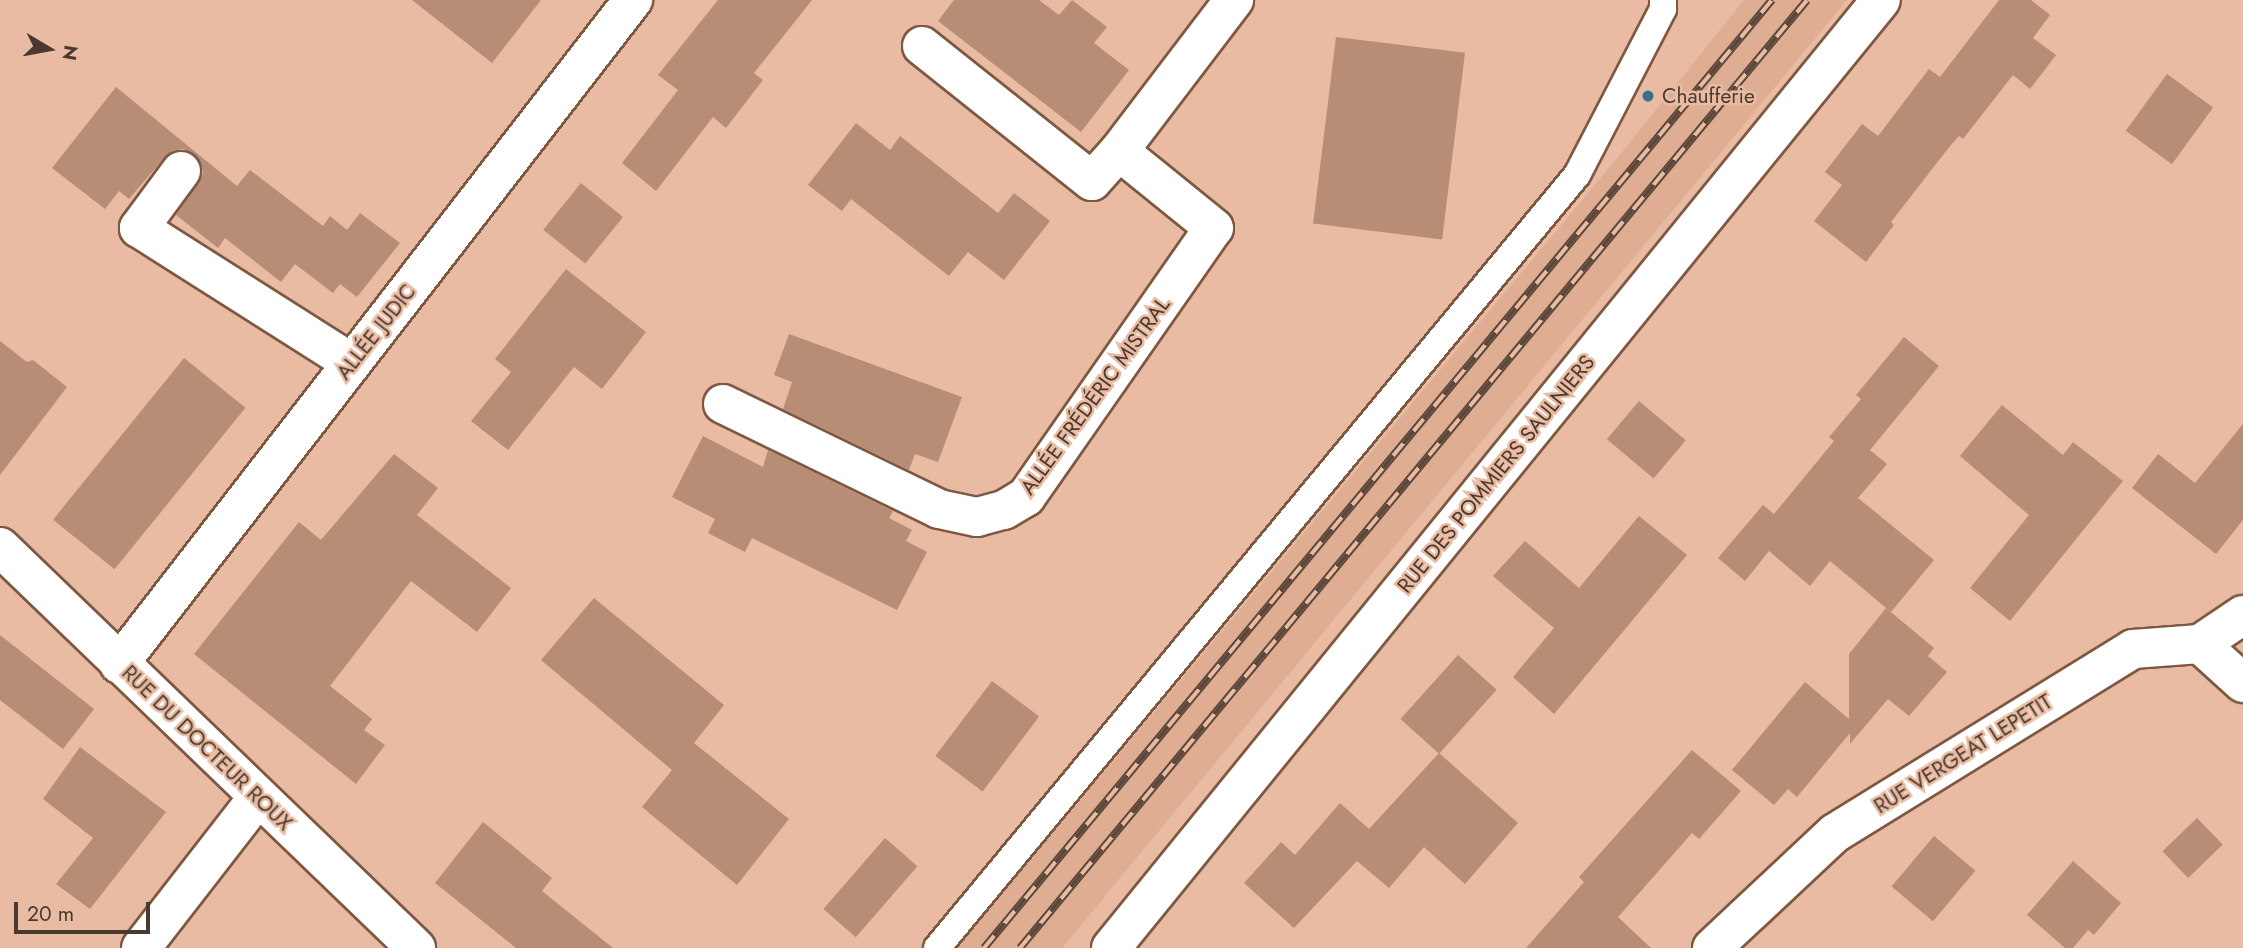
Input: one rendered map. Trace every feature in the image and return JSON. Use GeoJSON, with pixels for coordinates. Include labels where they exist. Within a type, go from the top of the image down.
{"type":"FeatureCollection","features":[{"type":"Feature","properties":{"kind":"street","name":"ALLÉE JUDIC"},"geometry":{"type":"LineString","coordinates":[[119,664],[142,630],[633,0]]}},
{"type":"Feature","properties":{"kind":"street"},"geometry":{"type":"LineString","coordinates":[[922,46],[1092,181],[1119,151],[1234,0]]}},
{"type":"Feature","properties":{"kind":"street","name":"RUE DES POMMIERS SAULNIERS"},"geometry":{"type":"LineString","coordinates":[[1111,948],[1881,0]]}},
{"type":"Feature","properties":{"kind":"street","name":"ALLÉE FRÉDÉRIC MISTRAL"},"geometry":{"type":"LineString","coordinates":[[723,404],[939,509],[977,517],[1004,510],[1026,497],[1214,228],[1119,151]]}},
{"type":"Feature","properties":{"kind":"street"},"geometry":{"type":"LineString","coordinates":[[181,171],[139,229],[352,363]]}},
{"type":"Feature","properties":{"kind":"street","name":"RUE DU DOCTEUR ROUX"},"geometry":{"type":"LineString","coordinates":[[0,547],[416,948]]}},
{"type":"Feature","properties":{"kind":"street","name":"RUE VERGEAT LEPETIT"},"geometry":{"type":"LineString","coordinates":[[1712,948],[1835,833],[2133,649],[2200,644],[2243,615]]}},
{"type":"Feature","properties":{"kind":"street"},"geometry":{"type":"LineString","coordinates":[[2200,644],[2243,683]]}},
{"type":"Feature","properties":{"kind":"street"},"geometry":{"type":"LineString","coordinates":[[141,948],[258,797]]}},
{"type":"Feature","properties":{"kind":"lane"},"geometry":{"type":"LineString","coordinates":[[937,948],[1577,175],[1663,9],[1663,0]]}},
{"type":"Feature","properties":{"kind":"shaded area"},"geometry":{"type":"Polygon","coordinates":[[[1744,0],[1847,0],[1062,948],[957,948],[1614,162],[1744,0]]]}},
{"type":"Feature","properties":{"kind":"building"},"geometry":{"type":"Polygon","coordinates":[[[412,0],[541,0],[492,63],[412,0]]]}},
{"type":"Feature","properties":{"kind":"building"},"geometry":{"type":"Polygon","coordinates":[[[718,0],[812,0],[754,73],[763,80],[726,128],[713,117],[656,191],[622,163],[678,90],[658,75],[718,0]]]}},
{"type":"Feature","properties":{"kind":"building"},"geometry":{"type":"Polygon","coordinates":[[[954,0],[1039,0],[1059,15],[1072,0],[1107,27],[1094,43],[1129,70],[1081,132],[938,21],[954,0]]]}},
{"type":"Feature","properties":{"kind":"building"},"geometry":{"type":"Polygon","coordinates":[[[1999,0],[2031,0],[2050,15],[2033,38],[2056,55],[2030,89],[2013,75],[1963,139],[1959,136],[1950,146],[1891,222],[1894,225],[1866,262],[1814,221],[1842,185],[1825,172],[1862,124],[1878,136],[1929,69],[1940,77],[1999,0]]]}},
{"type":"Feature","properties":{"kind":"building"},"geometry":{"type":"Polygon","coordinates":[[[1336,37],[1465,53],[1442,239],[1313,224],[1336,37]]]}},
{"type":"Feature","properties":{"kind":"building"},"geometry":{"type":"Polygon","coordinates":[[[2167,74],[2213,108],[2172,164],[2126,131],[2167,74]]]}},
{"type":"Feature","properties":{"kind":"building"},"geometry":{"type":"Polygon","coordinates":[[[116,87],[237,186],[250,170],[323,226],[330,216],[347,230],[360,213],[400,243],[357,297],[340,284],[333,293],[295,264],[281,282],[225,238],[218,248],[176,215],[203,174],[201,163],[194,154],[183,149],[172,151],[164,158],[129,199],[119,191],[105,209],[52,168],[116,87]]]}},
{"type":"Feature","properties":{"kind":"building"},"geometry":{"type":"Polygon","coordinates":[[[856,123],[890,150],[900,136],[998,213],[1014,193],[1050,221],[1004,280],[968,252],[949,276],[851,199],[842,211],[808,185],[856,123]]]}},
{"type":"Feature","properties":{"kind":"building"},"geometry":{"type":"Polygon","coordinates":[[[581,183],[623,217],[585,264],[543,230],[581,183]]]}},
{"type":"Feature","properties":{"kind":"building"},"geometry":{"type":"Polygon","coordinates":[[[566,269],[646,332],[602,389],[574,367],[508,450],[471,421],[511,372],[495,359],[566,269]]]}},
{"type":"Feature","properties":{"kind":"building"},"geometry":{"type":"Polygon","coordinates":[[[789,334],[962,397],[938,462],[915,454],[909,470],[783,409],[792,382],[774,375],[789,334]]]}},
{"type":"Feature","properties":{"kind":"building"},"geometry":{"type":"Polygon","coordinates":[[[1904,337],[1939,366],[1870,450],[1887,464],[1858,498],[1934,560],[1891,612],[1830,561],[1810,586],[1769,551],[1745,581],[1718,558],[1763,505],[1774,514],[1834,441],[1829,437],[1861,399],[1856,395],[1904,337]]]}},
{"type":"Feature","properties":{"kind":"building"},"geometry":{"type":"Polygon","coordinates":[[[0,341],[27,362],[33,360],[67,387],[0,475],[0,341]]]}},
{"type":"Feature","properties":{"kind":"building"},"geometry":{"type":"Polygon","coordinates":[[[184,358],[245,408],[114,569],[53,520],[184,358]]]}},
{"type":"Feature","properties":{"kind":"building"},"geometry":{"type":"Polygon","coordinates":[[[1639,401],[1686,440],[1654,479],[1607,439],[1639,401]]]}},
{"type":"Feature","properties":{"kind":"building"},"geometry":{"type":"Polygon","coordinates":[[[2002,405],[2063,455],[2073,442],[2123,481],[2010,621],[1970,588],[2029,515],[1960,456],[2002,405]]]}},
{"type":"Feature","properties":{"kind":"building"},"geometry":{"type":"Polygon","coordinates":[[[2243,424],[2243,520],[2216,554],[2132,488],[2158,454],[2195,483],[2243,424]]]}},
{"type":"Feature","properties":{"kind":"building"},"geometry":{"type":"Polygon","coordinates":[[[703,436],[763,467],[768,450],[893,511],[889,518],[912,530],[906,541],[927,552],[897,610],[752,538],[745,552],[708,533],[715,519],[672,497],[703,436]]]}},
{"type":"Feature","properties":{"kind":"building"},"geometry":{"type":"Polygon","coordinates":[[[394,454],[438,488],[417,515],[511,588],[477,632],[411,581],[330,686],[372,719],[364,730],[385,745],[356,784],[194,654],[299,522],[321,540],[394,454]]]}},
{"type":"Feature","properties":{"kind":"building"},"geometry":{"type":"Polygon","coordinates":[[[1639,516],[1687,555],[1554,714],[1513,677],[1554,628],[1493,576],[1525,541],[1579,588],[1639,516]]]}},
{"type":"Feature","properties":{"kind":"building"},"geometry":{"type":"Polygon","coordinates":[[[594,598],[724,705],[694,743],[789,819],[737,885],[642,807],[672,770],[541,660],[594,598]]]}},
{"type":"Feature","properties":{"kind":"building"},"geometry":{"type":"Polygon","coordinates":[[[1886,608],[1934,648],[1928,656],[1947,672],[1909,716],[1888,699],[1850,744],[1850,733],[1797,797],[1788,789],[1774,805],[1732,770],[1805,682],[1849,719],[1849,654],[1886,608]]]}},
{"type":"Feature","properties":{"kind":"building"},"geometry":{"type":"Polygon","coordinates":[[[0,635],[94,709],[63,749],[0,700],[0,635]]]}},
{"type":"Feature","properties":{"kind":"building"},"geometry":{"type":"Polygon","coordinates":[[[1458,655],[1497,690],[1439,754],[1400,719],[1458,655]]]}},
{"type":"Feature","properties":{"kind":"building"},"geometry":{"type":"Polygon","coordinates":[[[992,681],[1039,717],[983,792],[935,756],[992,681]]]}},
{"type":"Feature","properties":{"kind":"building"},"geometry":{"type":"Polygon","coordinates":[[[80,747],[166,812],[90,909],[56,884],[93,838],[43,799],[80,747]]]}},
{"type":"Feature","properties":{"kind":"building"},"geometry":{"type":"Polygon","coordinates":[[[1692,750],[1741,791],[1699,839],[1692,833],[1618,917],[1651,948],[1526,948],[1584,882],[1579,877],[1692,750]]]}},
{"type":"Feature","properties":{"kind":"building"},"geometry":{"type":"Polygon","coordinates":[[[1439,753],[1518,823],[1465,884],[1424,847],[1389,888],[1357,861],[1294,928],[1244,883],[1281,842],[1295,855],[1340,803],[1369,829],[1439,753]]]}},
{"type":"Feature","properties":{"kind":"building"},"geometry":{"type":"Polygon","coordinates":[[[2197,818],[2223,845],[2188,878],[2162,851],[2197,818]]]}},
{"type":"Feature","properties":{"kind":"building"},"geometry":{"type":"Polygon","coordinates":[[[483,822],[552,878],[542,891],[613,948],[516,948],[435,883],[483,822]]]}},
{"type":"Feature","properties":{"kind":"building"},"geometry":{"type":"Polygon","coordinates":[[[1934,836],[1975,871],[1933,921],[1892,887],[1934,836]]]}},
{"type":"Feature","properties":{"kind":"building"},"geometry":{"type":"Polygon","coordinates":[[[885,838],[917,866],[856,937],[823,909],[885,838]]]}},
{"type":"Feature","properties":{"kind":"building"},"geometry":{"type":"Polygon","coordinates":[[[2073,861],[2121,903],[2094,935],[2088,930],[2073,948],[2065,948],[2027,915],[2073,861]]]}},
{"type":"Feature","properties":{"kind":"railway"},"geometry":{"type":"LineString","coordinates":[[984,948],[1772,0]]}},
{"type":"Feature","properties":{"kind":"railway"},"geometry":{"type":"LineString","coordinates":[[1020,948],[1807,0]]}},
{"type":"Feature","properties":{"kind":"place","name":"Chaufferie"},"geometry":{"type":"Point","coordinates":[1648,96]}}]}
